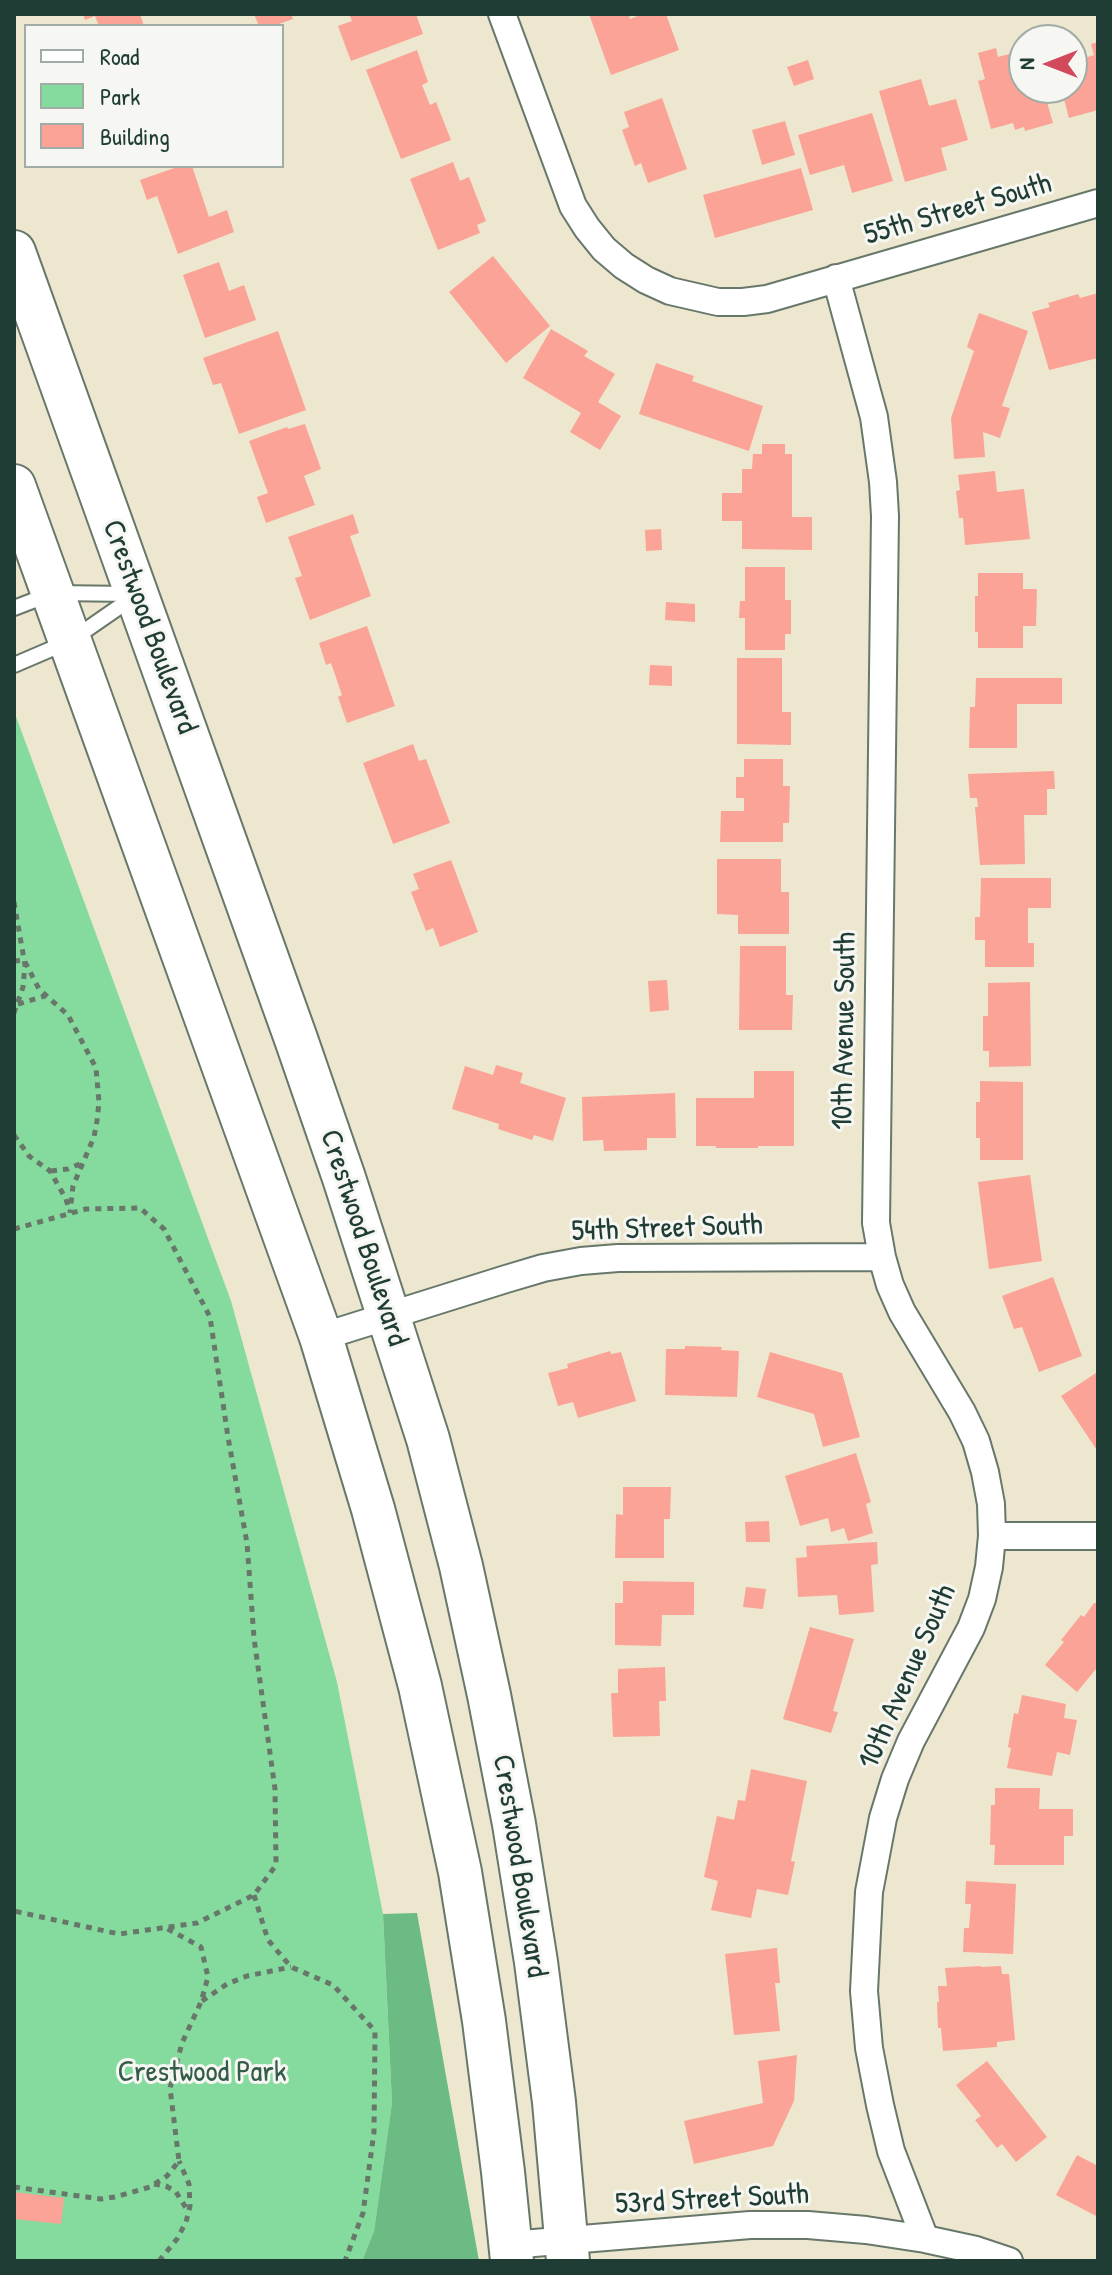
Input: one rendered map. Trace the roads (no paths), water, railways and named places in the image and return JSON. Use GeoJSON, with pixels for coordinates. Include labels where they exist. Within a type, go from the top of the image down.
{"type":"FeatureCollection","features":[{"type":"Feature","properties":{"kind":"main road","name":"Crestwood Boulevard"},"geometry":{"type":"LineString","coordinates":[[14,252],[292,1025],[428,1439],[461,1566],[514,1824],[554,2102],[567,2251]]}},
{"type":"Feature","properties":{"kind":"main road","name":"Crestwood Boulevard"},"geometry":{"type":"LineString","coordinates":[[14,486],[321,1337],[373,1509],[420,1686],[460,1872],[486,2036],[511,2253]]}},
{"type":"Feature","properties":{"kind":"street"},"geometry":{"type":"LineString","coordinates":[[502,14],[573,206],[604,249],[624,266],[670,291],[718,302],[767,299],[836,278]]}},
{"type":"Feature","properties":{"kind":"street","name":"55th Street South"},"geometry":{"type":"LineString","coordinates":[[836,278],[1098,203]]}},
{"type":"Feature","properties":{"kind":"street","name":"10th Avenue South"},"geometry":{"type":"LineString","coordinates":[[836,278],[874,417],[885,516],[874,1188],[876,1223],[882,1257],[902,1312],[976,1441],[991,1504],[992,1536],[982,1599],[971,1628],[911,1741],[895,1779],[883,1818],[869,1892],[864,1991],[869,2048],[891,2151],[925,2239]]}},
{"type":"Feature","properties":{"kind":"street","name":"54th Street South"},"geometry":{"type":"LineString","coordinates":[[321,1337],[506,1279],[581,1261],[618,1258],[882,1257]]}},
{"type":"Feature","properties":{"kind":"street"},"geometry":{"type":"LineString","coordinates":[[992,1536],[1098,1536]]}},
{"type":"Feature","properties":{"kind":"street","name":"53rd Street South"},"geometry":{"type":"LineString","coordinates":[[511,2253],[567,2251],[750,2225],[808,2225],[925,2239],[1009,2261]]}},
{"type":"Feature","properties":{"kind":"lane"},"geometry":{"type":"LineString","coordinates":[[14,608],[53,593],[137,594]]}},
{"type":"Feature","properties":{"kind":"lane"},"geometry":{"type":"LineString","coordinates":[[14,665],[70,641],[137,594]]}},
{"type":"Feature","properties":{"kind":"park label","name":"Crestwood Park"},"geometry":{"type":"Point","coordinates":[202,2073]}}]}
